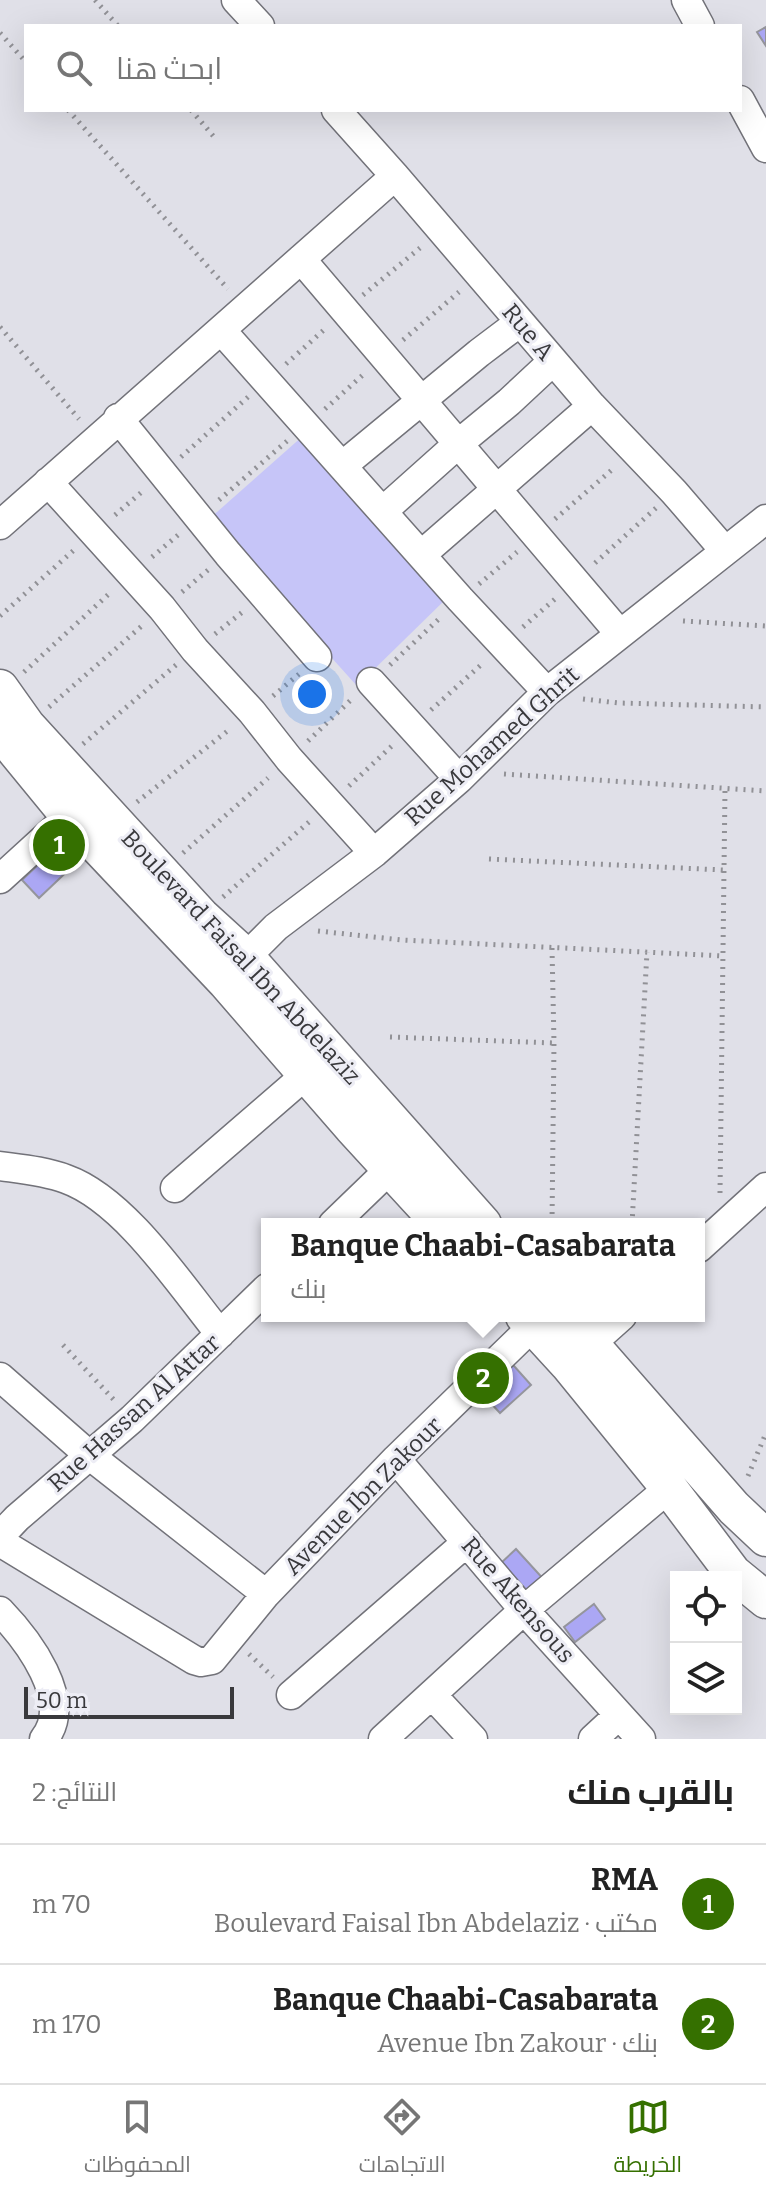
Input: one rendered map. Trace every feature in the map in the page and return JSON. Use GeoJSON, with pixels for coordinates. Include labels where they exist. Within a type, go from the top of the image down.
{"type":"FeatureCollection","features":[{"type":"Feature","properties":{"kind":"main road","name":"Boulevard Faisal Ibn Abdelaziz"},"geometry":{"type":"LineString","coordinates":[[1,690],[13,729],[69,816],[236,969],[477,1218]]}},
{"type":"Feature","properties":{"kind":"main road","name":"Boulevard Faisal Ibn Abdelaziz"},"geometry":{"type":"LineString","coordinates":[[13,729],[61,763],[201,916],[308,1073],[352,1127],[436,1218]]}},
{"type":"Feature","properties":{"kind":"main road"},"geometry":{"type":"LineString","coordinates":[[544,1322],[766,1538]]}},
{"type":"Feature","properties":{"kind":"main road"},"geometry":{"type":"LineString","coordinates":[[580,1354],[669,1488],[733,1573],[766,1600]]}},
{"type":"Feature","properties":{"kind":"street"},"geometry":{"type":"LineString","coordinates":[[236,0],[258,24]]}},
{"type":"Feature","properties":{"kind":"street"},"geometry":{"type":"LineString","coordinates":[[686,0],[699,24]]}},
{"type":"Feature","properties":{"kind":"street"},"geometry":{"type":"LineString","coordinates":[[742,104],[766,146]]}},
{"type":"Feature","properties":{"kind":"street","name":"Rue A"},"geometry":{"type":"LineString","coordinates":[[338,112],[592,406],[725,551]]}},
{"type":"Feature","properties":{"kind":"street"},"geometry":{"type":"LineString","coordinates":[[0,525],[395,176]]}},
{"type":"Feature","properties":{"kind":"street"},"geometry":{"type":"LineString","coordinates":[[301,259],[575,581],[631,627]]}},
{"type":"Feature","properties":{"kind":"street"},"geometry":{"type":"LineString","coordinates":[[342,466],[520,322]]}},
{"type":"Feature","properties":{"kind":"street"},"geometry":{"type":"LineString","coordinates":[[221,330],[460,599],[547,692]]}},
{"type":"Feature","properties":{"kind":"street"},"geometry":{"type":"LineString","coordinates":[[383,511],[553,361]]}},
{"type":"Feature","properties":{"kind":"street"},"geometry":{"type":"LineString","coordinates":[[421,555],[592,406]]}},
{"type":"Feature","properties":{"kind":"street"},"geometry":{"type":"LineString","coordinates":[[118,418],[228,554],[317,657]]}},
{"type":"Feature","properties":{"kind":"street"},"geometry":{"type":"LineString","coordinates":[[48,482],[162,608],[289,759],[374,853]]}},
{"type":"Feature","properties":{"kind":"street","name":"Rue Mohamed Ghrit"},"geometry":{"type":"LineString","coordinates":[[236,969],[276,927],[374,853],[463,775],[547,692],[766,519]]}},
{"type":"Feature","properties":{"kind":"street"},"geometry":{"type":"LineString","coordinates":[[371,682],[412,728],[463,775]]}},
{"type":"Feature","properties":{"kind":"street"},"geometry":{"type":"LineString","coordinates":[[0,879],[69,816]]}},
{"type":"Feature","properties":{"kind":"street"},"geometry":{"type":"LineString","coordinates":[[175,1188],[308,1073]]}},
{"type":"Feature","properties":{"kind":"street"},"geometry":{"type":"LineString","coordinates":[[0,1166],[67,1179],[97,1196],[141,1235],[220,1334]]}},
{"type":"Feature","properties":{"kind":"street"},"geometry":{"type":"LineString","coordinates":[[339,1218],[391,1168]]}},
{"type":"Feature","properties":{"kind":"street"},"geometry":{"type":"LineString","coordinates":[[709,1239],[766,1187]]}},
{"type":"Feature","properties":{"kind":"street","name":"Rue Hassan Al Attar"},"geometry":{"type":"LineString","coordinates":[[4,1524],[132,1419],[261,1294]]}},
{"type":"Feature","properties":{"kind":"street","name":"Avenue Ibn Zakour"},"geometry":{"type":"LineString","coordinates":[[4,1524],[194,1660],[212,1660],[266,1594],[396,1459],[538,1322]]}},
{"type":"Feature","properties":{"kind":"street"},"geometry":{"type":"LineString","coordinates":[[580,1354],[615,1322]]}},
{"type":"Feature","properties":{"kind":"street"},"geometry":{"type":"LineString","coordinates":[[0,1377],[89,1455],[266,1594]]}},
{"type":"Feature","properties":{"kind":"street","name":"Rue Akensous"},"geometry":{"type":"LineString","coordinates":[[396,1459],[524,1610],[641,1739]]}},
{"type":"Feature","properties":{"kind":"street"},"geometry":{"type":"LineString","coordinates":[[383,1739],[524,1610],[669,1488]]}},
{"type":"Feature","properties":{"kind":"street"},"geometry":{"type":"LineString","coordinates":[[291,1695],[467,1542]]}},
{"type":"Feature","properties":{"kind":"street"},"geometry":{"type":"LineString","coordinates":[[0,1611],[40,1663],[50,1685],[55,1717],[44,1739]]}},
{"type":"Feature","properties":{"kind":"street"},"geometry":{"type":"LineString","coordinates":[[432,1695],[473,1739]]}},
{"type":"Feature","properties":{"kind":"street"},"geometry":{"type":"LineString","coordinates":[[593,1739],[619,1715]]}},
{"type":"Feature","properties":{"kind":"path"},"geometry":{"type":"LineString","coordinates":[[95,0],[116,24]]}},
{"type":"Feature","properties":{"kind":"path"},"geometry":{"type":"LineString","coordinates":[[0,33],[24,60]]}},
{"type":"Feature","properties":{"kind":"path"},"geometry":{"type":"LineString","coordinates":[[70,112],[245,308]]}},
{"type":"Feature","properties":{"kind":"path"},"geometry":{"type":"LineString","coordinates":[[193,112],[215,138]]}},
{"type":"Feature","properties":{"kind":"path"},"geometry":{"type":"LineString","coordinates":[[0,616],[343,311],[442,230]]}},
{"type":"Feature","properties":{"kind":"path"},"geometry":{"type":"LineString","coordinates":[[1,690],[480,274]]}},
{"type":"Feature","properties":{"kind":"path"},"geometry":{"type":"LineString","coordinates":[[0,327],[96,438]]}},
{"type":"Feature","properties":{"kind":"path"},"geometry":{"type":"LineString","coordinates":[[162,873],[460,599],[635,451]]}},
{"type":"Feature","properties":{"kind":"path"},"geometry":{"type":"LineString","coordinates":[[201,916],[674,492]]}},
{"type":"Feature","properties":{"kind":"path"},"geometry":{"type":"LineString","coordinates":[[13,729],[228,554]]}},
{"type":"Feature","properties":{"kind":"path"},"geometry":{"type":"LineString","coordinates":[[61,763],[264,595]]}},
{"type":"Feature","properties":{"kind":"path"},"geometry":{"type":"LineString","coordinates":[[631,627],[766,626]]}},
{"type":"Feature","properties":{"kind":"path"},"geometry":{"type":"LineString","coordinates":[[115,820],[317,657]]}},
{"type":"Feature","properties":{"kind":"path"},"geometry":{"type":"LineString","coordinates":[[547,692],[569,698],[619,703],[766,707]]}},
{"type":"Feature","properties":{"kind":"path"},"geometry":{"type":"LineString","coordinates":[[463,775],[766,791]]}},
{"type":"Feature","properties":{"kind":"path"},"geometry":{"type":"LineString","coordinates":[[709,1239],[724,956],[725,789]]}},
{"type":"Feature","properties":{"kind":"path"},"geometry":{"type":"LineString","coordinates":[[489,859],[723,870]]}},
{"type":"Feature","properties":{"kind":"path"},"geometry":{"type":"LineString","coordinates":[[276,927],[402,940],[724,956]]}},
{"type":"Feature","properties":{"kind":"path"},"geometry":{"type":"LineString","coordinates":[[552,948],[552,1218]]}},
{"type":"Feature","properties":{"kind":"path"},"geometry":{"type":"LineString","coordinates":[[632,1218],[647,952]]}},
{"type":"Feature","properties":{"kind":"path"},"geometry":{"type":"LineString","coordinates":[[390,1037],[554,1043]]}},
{"type":"Feature","properties":{"kind":"path"},"geometry":{"type":"LineString","coordinates":[[63,1345],[132,1419]]}},
{"type":"Feature","properties":{"kind":"path"},"geometry":{"type":"LineString","coordinates":[[734,1508],[766,1433]]}},
{"type":"Feature","properties":{"kind":"path"},"geometry":{"type":"LineString","coordinates":[[231,1636],[291,1695]]}},
{"type":"Feature","properties":{"kind":"shaded area"},"geometry":{"type":"Polygon","coordinates":[[[304,435],[446,599],[357,686],[208,520],[304,435]]]}},
{"type":"Feature","properties":{"kind":"building"},"geometry":{"type":"Polygon","coordinates":[[[766,27],[766,46],[757,32],[766,27]]]}},
{"type":"Feature","properties":{"kind":"building"},"geometry":{"type":"Polygon","coordinates":[[[59,845],[76,863],[39,898],[22,880],[59,845]]]}},
{"type":"Feature","properties":{"kind":"building"},"geometry":{"type":"Polygon","coordinates":[[[506,1357],[531,1385],[500,1413],[474,1385],[506,1357]]]}},
{"type":"Feature","properties":{"kind":"building"},"geometry":{"type":"Polygon","coordinates":[[[516,1549],[547,1583],[533,1597],[501,1563],[516,1549]]]}},
{"type":"Feature","properties":{"kind":"building"},"geometry":{"type":"Polygon","coordinates":[[[594,1604],[605,1619],[575,1642],[564,1627],[594,1604]]]}},
{"type":"Feature","properties":{"kind":"place","name":"RMA"},"geometry":{"type":"Point","coordinates":[59,845]}},
{"type":"Feature","properties":{"kind":"place","name":"Banque Chaabi-Casabarata"},"geometry":{"type":"Point","coordinates":[483,1378]}}]}
